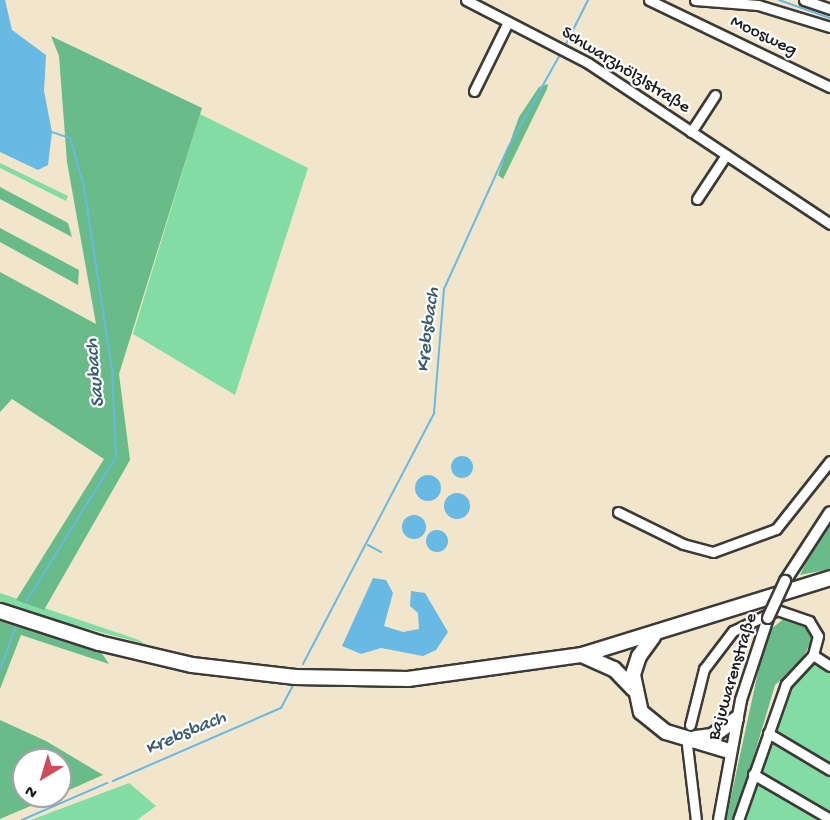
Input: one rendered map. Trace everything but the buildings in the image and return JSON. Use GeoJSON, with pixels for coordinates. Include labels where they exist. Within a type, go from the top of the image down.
{"type":"FeatureCollection","features":[{"type":"Feature","properties":{"kind":"highway"},"geometry":{"type":"LineString","coordinates":[[0,611],[130,652],[295,677],[449,676],[582,655],[653,637],[830,578]]}},
{"type":"Feature","properties":{"kind":"highway"},"geometry":{"type":"LineString","coordinates":[[633,689],[639,656],[653,637]]}},
{"type":"Feature","properties":{"kind":"highway"},"geometry":{"type":"LineString","coordinates":[[582,655],[614,669],[633,689],[648,721],[729,751]]}},
{"type":"Feature","properties":{"kind":"highway"},"geometry":{"type":"LineString","coordinates":[[690,736],[712,736],[736,719]]}},
{"type":"Feature","properties":{"kind":"main road","name":"Bajuwarenstraße"},"geometry":{"type":"LineString","coordinates":[[719,820],[736,719],[768,618],[785,581],[830,512]]}},
{"type":"Feature","properties":{"kind":"street","name":"Schwarzhölzlstraße"},"geometry":{"type":"LineString","coordinates":[[466,0],[563,49],[830,224]]}},
{"type":"Feature","properties":{"kind":"street","name":"Moosweg"},"geometry":{"type":"LineString","coordinates":[[649,0],[670,5],[830,87]]}},
{"type":"Feature","properties":{"kind":"street"},"geometry":{"type":"LineString","coordinates":[[695,0],[758,5],[830,27]]}},
{"type":"Feature","properties":{"kind":"street"},"geometry":{"type":"LineString","coordinates":[[804,0],[830,9]]}},
{"type":"Feature","properties":{"kind":"street"},"geometry":{"type":"LineString","coordinates":[[474,90],[508,22]]}},
{"type":"Feature","properties":{"kind":"street","name":"Schwarzhölzlstraße"},"geometry":{"type":"LineString","coordinates":[[691,132],[716,95]]}},
{"type":"Feature","properties":{"kind":"street"},"geometry":{"type":"LineString","coordinates":[[697,199],[726,155]]}},
{"type":"Feature","properties":{"kind":"street"},"geometry":{"type":"LineString","coordinates":[[618,512],[683,544],[713,552],[776,529],[830,460]]}},
{"type":"Feature","properties":{"kind":"street"},"geometry":{"type":"LineString","coordinates":[[696,820],[690,736],[704,669],[715,650],[752,618],[777,610],[803,617],[818,636],[813,655],[786,684],[738,820]]}},
{"type":"Feature","properties":{"kind":"street"},"geometry":{"type":"LineString","coordinates":[[813,655],[830,666]]}},
{"type":"Feature","properties":{"kind":"street"},"geometry":{"type":"LineString","coordinates":[[768,733],[830,770]]}},
{"type":"Feature","properties":{"kind":"street"},"geometry":{"type":"LineString","coordinates":[[753,774],[830,819]]}},
{"type":"Feature","properties":{"kind":"green space"},"geometry":{"type":"Polygon","coordinates":[[[51,36],[202,108],[119,374],[130,460],[44,610],[16,600],[104,459],[12,399],[0,412],[0,272],[96,324],[67,162],[59,56],[51,36]]]}},
{"type":"Feature","properties":{"kind":"green space"},"geometry":{"type":"Polygon","coordinates":[[[548,84],[503,179],[498,175],[519,117],[539,87],[548,84]]]}},
{"type":"Feature","properties":{"kind":"green space"},"geometry":{"type":"Polygon","coordinates":[[[200,114],[308,168],[235,395],[133,334],[200,114]]]}},
{"type":"Feature","properties":{"kind":"green space"},"geometry":{"type":"Polygon","coordinates":[[[0,163],[68,196],[66,201],[0,168],[0,163]]]}},
{"type":"Feature","properties":{"kind":"green space"},"geometry":{"type":"Polygon","coordinates":[[[0,187],[68,223],[72,237],[0,199],[0,187]]]}},
{"type":"Feature","properties":{"kind":"green space"},"geometry":{"type":"Polygon","coordinates":[[[0,228],[79,270],[78,285],[0,242],[0,228]]]}},
{"type":"Feature","properties":{"kind":"green space"},"geometry":{"type":"Polygon","coordinates":[[[830,523],[830,569],[800,575],[813,547],[830,523]]]}},
{"type":"Feature","properties":{"kind":"green space"},"geometry":{"type":"Polygon","coordinates":[[[0,593],[145,644],[13,609],[0,603],[0,593]]]}},
{"type":"Feature","properties":{"kind":"green space"},"geometry":{"type":"Polygon","coordinates":[[[786,617],[802,621],[813,638],[800,663],[775,685],[735,820],[726,820],[763,649],[771,629],[786,617]]]}},
{"type":"Feature","properties":{"kind":"green space"},"geometry":{"type":"Polygon","coordinates":[[[0,621],[101,652],[109,664],[21,635],[0,689],[0,621]]]}},
{"type":"Feature","properties":{"kind":"green space"},"geometry":{"type":"Polygon","coordinates":[[[812,659],[830,669],[830,820],[740,820],[785,706],[780,702],[788,684],[812,659]]]}},
{"type":"Feature","properties":{"kind":"green space"},"geometry":{"type":"Polygon","coordinates":[[[0,720],[58,748],[12,748],[12,808],[26,808],[0,819],[0,720]]]}},
{"type":"Feature","properties":{"kind":"green space"},"geometry":{"type":"Polygon","coordinates":[[[72,757],[103,775],[72,789],[72,757]]]}},
{"type":"Feature","properties":{"kind":"green space"},"geometry":{"type":"Polygon","coordinates":[[[129,783],[156,806],[137,820],[31,820],[63,808],[72,808],[72,805],[129,783]]]}},
{"type":"Feature","properties":{"kind":"water"},"geometry":{"type":"Polygon","coordinates":[[[0,0],[5,0],[12,30],[46,55],[44,91],[52,132],[48,165],[38,170],[0,152],[0,0]]]}},
{"type":"Feature","properties":{"kind":"water"},"geometry":{"type":"Polygon","coordinates":[[[462,456],[470,459],[473,467],[470,475],[462,478],[454,475],[451,467],[454,459],[462,456]]]}},
{"type":"Feature","properties":{"kind":"water"},"geometry":{"type":"Polygon","coordinates":[[[428,475],[437,479],[441,488],[437,497],[428,501],[419,497],[415,488],[419,479],[428,475]]]}},
{"type":"Feature","properties":{"kind":"water"},"geometry":{"type":"Polygon","coordinates":[[[457,493],[466,497],[470,506],[466,515],[457,519],[448,515],[444,506],[448,497],[457,493]]]}},
{"type":"Feature","properties":{"kind":"water"},"geometry":{"type":"Polygon","coordinates":[[[414,515],[422,519],[426,527],[422,535],[414,539],[406,535],[402,527],[406,519],[414,515]]]}},
{"type":"Feature","properties":{"kind":"water"},"geometry":{"type":"Polygon","coordinates":[[[433,530],[441,530],[448,537],[448,545],[441,552],[433,552],[426,545],[426,537],[433,530]]]}},
{"type":"Feature","properties":{"kind":"water"},"geometry":{"type":"Polygon","coordinates":[[[373,578],[386,580],[393,593],[384,626],[403,632],[419,629],[418,613],[410,606],[411,591],[425,593],[448,632],[436,650],[423,656],[381,648],[361,654],[342,646],[373,578]]]}},
{"type":"Feature","properties":{"kind":"waterway","name":"Krebsbach"},"geometry":{"type":"LineString","coordinates":[[564,48],[588,0]]}},
{"type":"Feature","properties":{"kind":"waterway"},"geometry":{"type":"LineString","coordinates":[[779,0],[830,18]]}},
{"type":"Feature","properties":{"kind":"waterway","name":"Krebsbach"},"geometry":{"type":"LineString","coordinates":[[303,664],[434,413],[444,289],[509,146],[561,53]]}},
{"type":"Feature","properties":{"kind":"waterway","name":"Saubach"},"geometry":{"type":"LineString","coordinates":[[26,602],[116,457],[112,370],[84,186],[70,138],[52,132]]}},
{"type":"Feature","properties":{"kind":"waterway"},"geometry":{"type":"LineString","coordinates":[[368,545],[381,552]]}},
{"type":"Feature","properties":{"kind":"waterway","name":"Saubach"},"geometry":{"type":"LineString","coordinates":[[0,669],[17,624]]}},
{"type":"Feature","properties":{"kind":"waterway","name":"Krebsbach"},"geometry":{"type":"LineString","coordinates":[[113,781],[281,708],[293,685]]}},
{"type":"Feature","properties":{"kind":"waterway","name":"Krebsbach"},"geometry":{"type":"LineString","coordinates":[[22,820],[107,783]]}}]}
